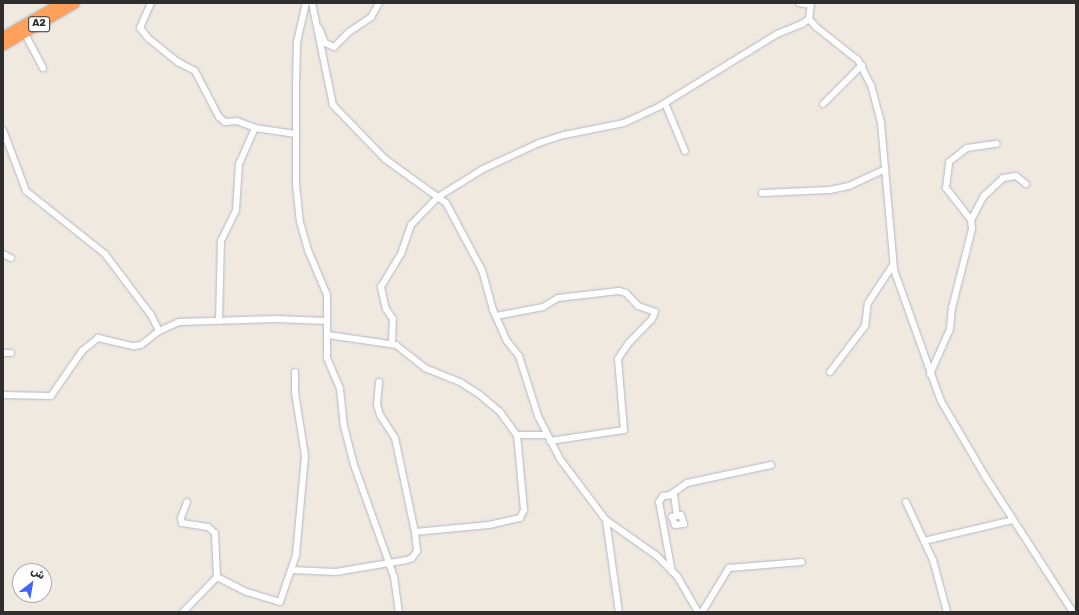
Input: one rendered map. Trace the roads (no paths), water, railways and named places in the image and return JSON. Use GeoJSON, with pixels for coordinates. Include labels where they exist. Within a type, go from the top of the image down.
{"type":"FeatureCollection","features":[{"type":"Feature","properties":{"kind":"highway","name":"A2"},"geometry":{"type":"LineString","coordinates":[[3,36],[60,3]]}},
{"type":"Feature","properties":{"kind":"highway","name":"A2"},"geometry":{"type":"LineString","coordinates":[[3,45],[75,3]]}},
{"type":"Feature","properties":{"kind":"street"},"geometry":{"type":"LineString","coordinates":[[151,3],[141,22],[143,33],[178,62],[195,71],[219,117],[225,122],[237,121],[255,128],[296,134]]}},
{"type":"Feature","properties":{"kind":"street"},"geometry":{"type":"LineString","coordinates":[[306,3],[297,42],[296,134],[300,222],[308,250],[327,296],[327,358],[340,389],[348,444],[375,530],[390,563],[399,612]]}},
{"type":"Feature","properties":{"kind":"street"},"geometry":{"type":"LineString","coordinates":[[312,3],[333,105],[386,159],[438,197],[453,213],[482,270],[496,316],[507,341],[519,356],[538,416],[548,438],[581,488],[606,520],[656,556],[672,572],[698,612]]}},
{"type":"Feature","properties":{"kind":"street"},"geometry":{"type":"LineString","coordinates":[[315,19],[325,43],[332,47],[349,32],[371,18],[379,3]]}},
{"type":"Feature","properties":{"kind":"street"},"geometry":{"type":"LineString","coordinates":[[392,343],[393,319],[386,309],[381,287],[401,254],[411,225],[438,197],[483,169],[540,143],[564,135],[624,122],[665,103],[777,34],[802,24],[809,19],[811,4],[799,3]]}},
{"type":"Feature","properties":{"kind":"street"},"geometry":{"type":"LineString","coordinates":[[809,19],[862,65],[878,111],[885,170],[893,265],[941,402],[1073,612]]}},
{"type":"Feature","properties":{"kind":"street"},"geometry":{"type":"LineString","coordinates":[[24,32],[43,68]]}},
{"type":"Feature","properties":{"kind":"street"},"geometry":{"type":"LineString","coordinates":[[823,104],[862,65]]}},
{"type":"Feature","properties":{"kind":"street"},"geometry":{"type":"LineString","coordinates":[[665,103],[685,151]]}},
{"type":"Feature","properties":{"kind":"street"},"geometry":{"type":"LineString","coordinates":[[219,321],[221,241],[236,210],[240,164],[255,128]]}},
{"type":"Feature","properties":{"kind":"street"},"geometry":{"type":"LineString","coordinates":[[3,130],[26,191],[105,254],[151,315],[159,331]]}},
{"type":"Feature","properties":{"kind":"street"},"geometry":{"type":"LineString","coordinates":[[971,220],[946,188],[949,162],[967,148],[997,144]]}},
{"type":"Feature","properties":{"kind":"street"},"geometry":{"type":"LineString","coordinates":[[762,193],[830,190],[849,186],[885,170]]}},
{"type":"Feature","properties":{"kind":"street"},"geometry":{"type":"LineString","coordinates":[[930,374],[950,330],[952,308],[968,248],[971,220],[984,196],[1003,178],[1016,176],[1026,184]]}},
{"type":"Feature","properties":{"kind":"street"},"geometry":{"type":"LineString","coordinates":[[3,254],[11,258]]}},
{"type":"Feature","properties":{"kind":"street"},"geometry":{"type":"LineString","coordinates":[[830,372],[865,326],[868,303],[893,265]]}},
{"type":"Feature","properties":{"kind":"street"},"geometry":{"type":"LineString","coordinates":[[496,316],[544,307],[558,298],[618,291],[626,293],[638,306],[655,312],[618,359],[624,430],[548,438],[517,435]]}},
{"type":"Feature","properties":{"kind":"street"},"geometry":{"type":"LineString","coordinates":[[3,395],[51,396],[82,351],[92,341],[105,339],[134,346],[148,342],[159,331],[179,322],[327,321]]}},
{"type":"Feature","properties":{"kind":"street"},"geometry":{"type":"LineString","coordinates":[[328,335],[392,343],[425,368],[460,382],[480,395],[500,412],[517,435],[524,510],[522,517],[489,525],[415,532]]}},
{"type":"Feature","properties":{"kind":"street"},"geometry":{"type":"LineString","coordinates":[[3,353],[11,353]]}},
{"type":"Feature","properties":{"kind":"street"},"geometry":{"type":"LineString","coordinates":[[217,577],[247,592],[280,602],[292,570],[299,536],[306,456],[295,392],[295,372]]}},
{"type":"Feature","properties":{"kind":"street"},"geometry":{"type":"LineString","coordinates":[[292,570],[336,572],[390,563],[416,555],[415,532],[395,438],[380,415],[377,404],[379,382]]}},
{"type":"Feature","properties":{"kind":"street"},"geometry":{"type":"LineString","coordinates":[[672,572],[659,502],[663,496],[670,495],[687,483],[771,466]]}},
{"type":"Feature","properties":{"kind":"street"},"geometry":{"type":"LineString","coordinates":[[670,495],[674,495],[677,516]]}},
{"type":"Feature","properties":{"kind":"street"},"geometry":{"type":"LineString","coordinates":[[183,612],[217,577],[215,533],[208,527],[182,523],[181,518],[187,502]]}},
{"type":"Feature","properties":{"kind":"street"},"geometry":{"type":"LineString","coordinates":[[906,502],[932,560],[947,612]]}},
{"type":"Feature","properties":{"kind":"street"},"geometry":{"type":"LineString","coordinates":[[606,520],[619,612]]}},
{"type":"Feature","properties":{"kind":"street"},"geometry":{"type":"LineString","coordinates":[[924,541],[1014,520]]}},
{"type":"Feature","properties":{"kind":"street"},"geometry":{"type":"LineString","coordinates":[[702,612],[729,568],[802,562]]}}]}
